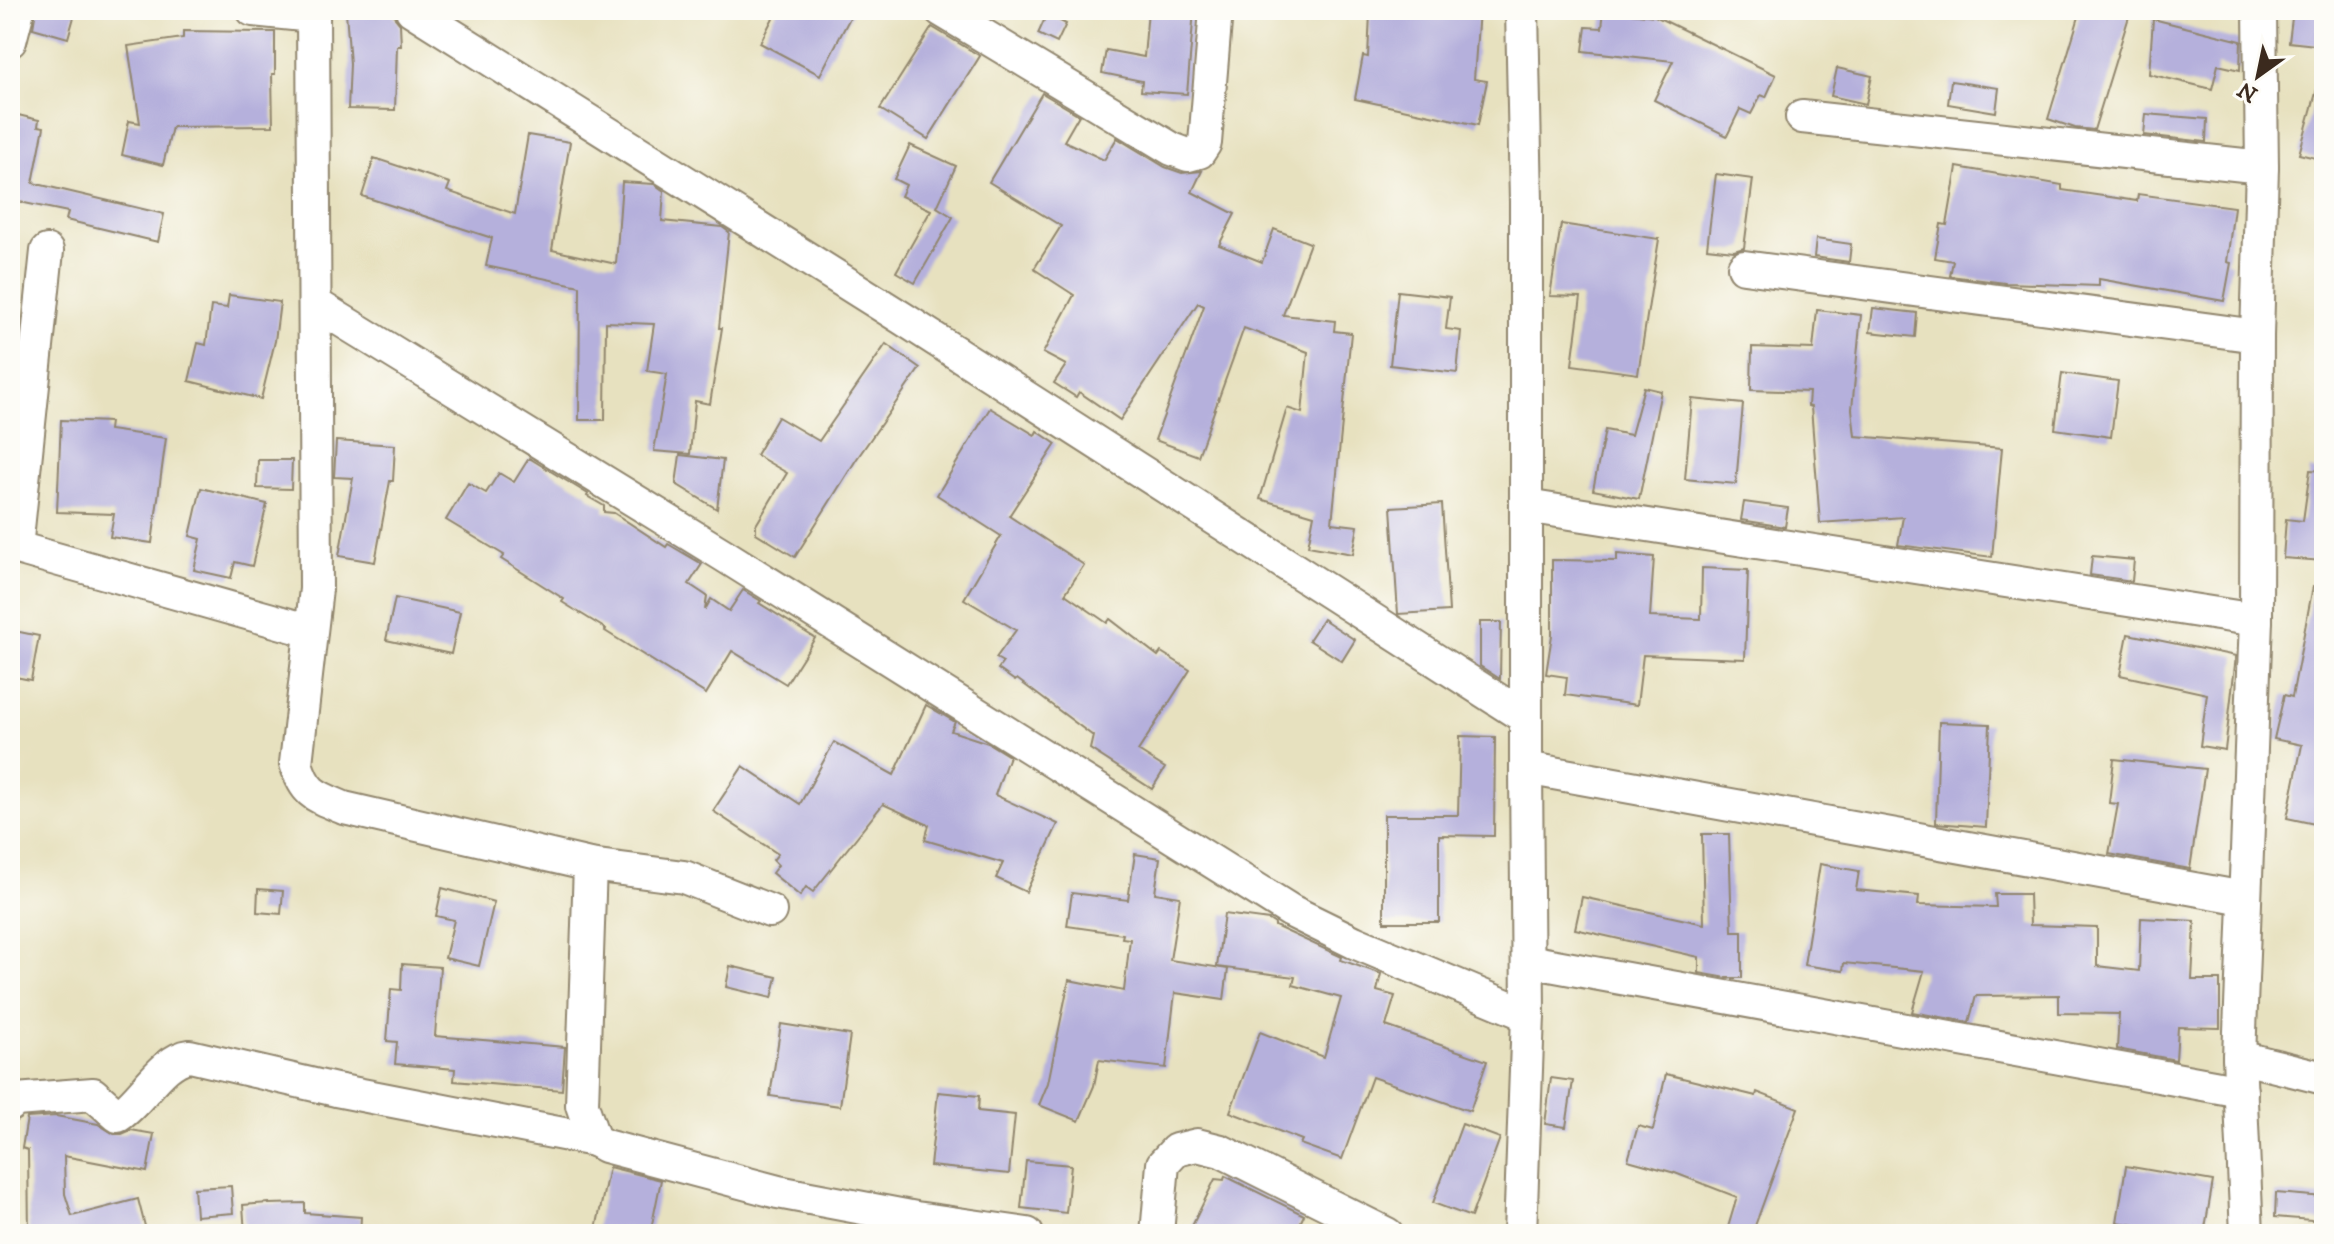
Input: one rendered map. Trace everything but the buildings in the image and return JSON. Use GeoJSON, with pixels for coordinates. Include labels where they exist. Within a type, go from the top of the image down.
{"type":"FeatureCollection","features":[{"type":"Feature","properties":{"kind":"street"},"geometry":{"type":"LineString","coordinates":[[10,41],[18,10]]}},
{"type":"Feature","properties":{"kind":"street"},"geometry":{"type":"LineString","coordinates":[[253,10],[313,13],[316,589],[296,763],[302,782],[316,796],[344,808],[590,865],[684,877],[770,911]]}},
{"type":"Feature","properties":{"kind":"street"},"geometry":{"type":"LineString","coordinates":[[412,10],[902,318],[1526,718]]}},
{"type":"Feature","properties":{"kind":"street"},"geometry":{"type":"LineString","coordinates":[[941,10],[1172,149],[1188,155],[1199,152],[1205,143],[1216,10]]}},
{"type":"Feature","properties":{"kind":"street"},"geometry":{"type":"LineString","coordinates":[[1520,1234],[1528,1015],[1526,202],[1522,10]]}},
{"type":"Feature","properties":{"kind":"street"},"geometry":{"type":"LineString","coordinates":[[2247,1234],[2239,1057],[2256,620],[2257,336],[2262,167],[2260,10]]}},
{"type":"Feature","properties":{"kind":"street"},"geometry":{"type":"LineString","coordinates":[[1802,117],[2262,167]]}},
{"type":"Feature","properties":{"kind":"street"},"geometry":{"type":"LineString","coordinates":[[47,251],[13,547],[311,631]]}},
{"type":"Feature","properties":{"kind":"street"},"geometry":{"type":"LineString","coordinates":[[1744,267],[2257,336]]}},
{"type":"Feature","properties":{"kind":"street"},"geometry":{"type":"LineString","coordinates":[[315,304],[725,556],[1291,911],[1354,942],[1528,1015]]}},
{"type":"Feature","properties":{"kind":"street"},"geometry":{"type":"LineString","coordinates":[[1526,506],[2256,620]]}},
{"type":"Feature","properties":{"kind":"street"},"geometry":{"type":"LineString","coordinates":[[1526,768],[2244,898]]}},
{"type":"Feature","properties":{"kind":"street"},"geometry":{"type":"LineString","coordinates":[[590,865],[582,1105],[594,1140]]}},
{"type":"Feature","properties":{"kind":"street"},"geometry":{"type":"LineString","coordinates":[[1528,961],[2241,1091]]}},
{"type":"Feature","properties":{"kind":"street"},"geometry":{"type":"LineString","coordinates":[[10,1105],[16,1100],[93,1094],[118,1116],[129,1109],[169,1065],[180,1057],[190,1056],[336,1090],[594,1140],[605,1146],[778,1192],[916,1218],[1027,1234]]}},
{"type":"Feature","properties":{"kind":"street"},"geometry":{"type":"LineString","coordinates":[[2239,1057],[2324,1078]]}},
{"type":"Feature","properties":{"kind":"street"},"geometry":{"type":"LineString","coordinates":[[1157,1234],[1163,1164],[1176,1150],[1197,1145],[1221,1151],[1387,1234]]}}]}
